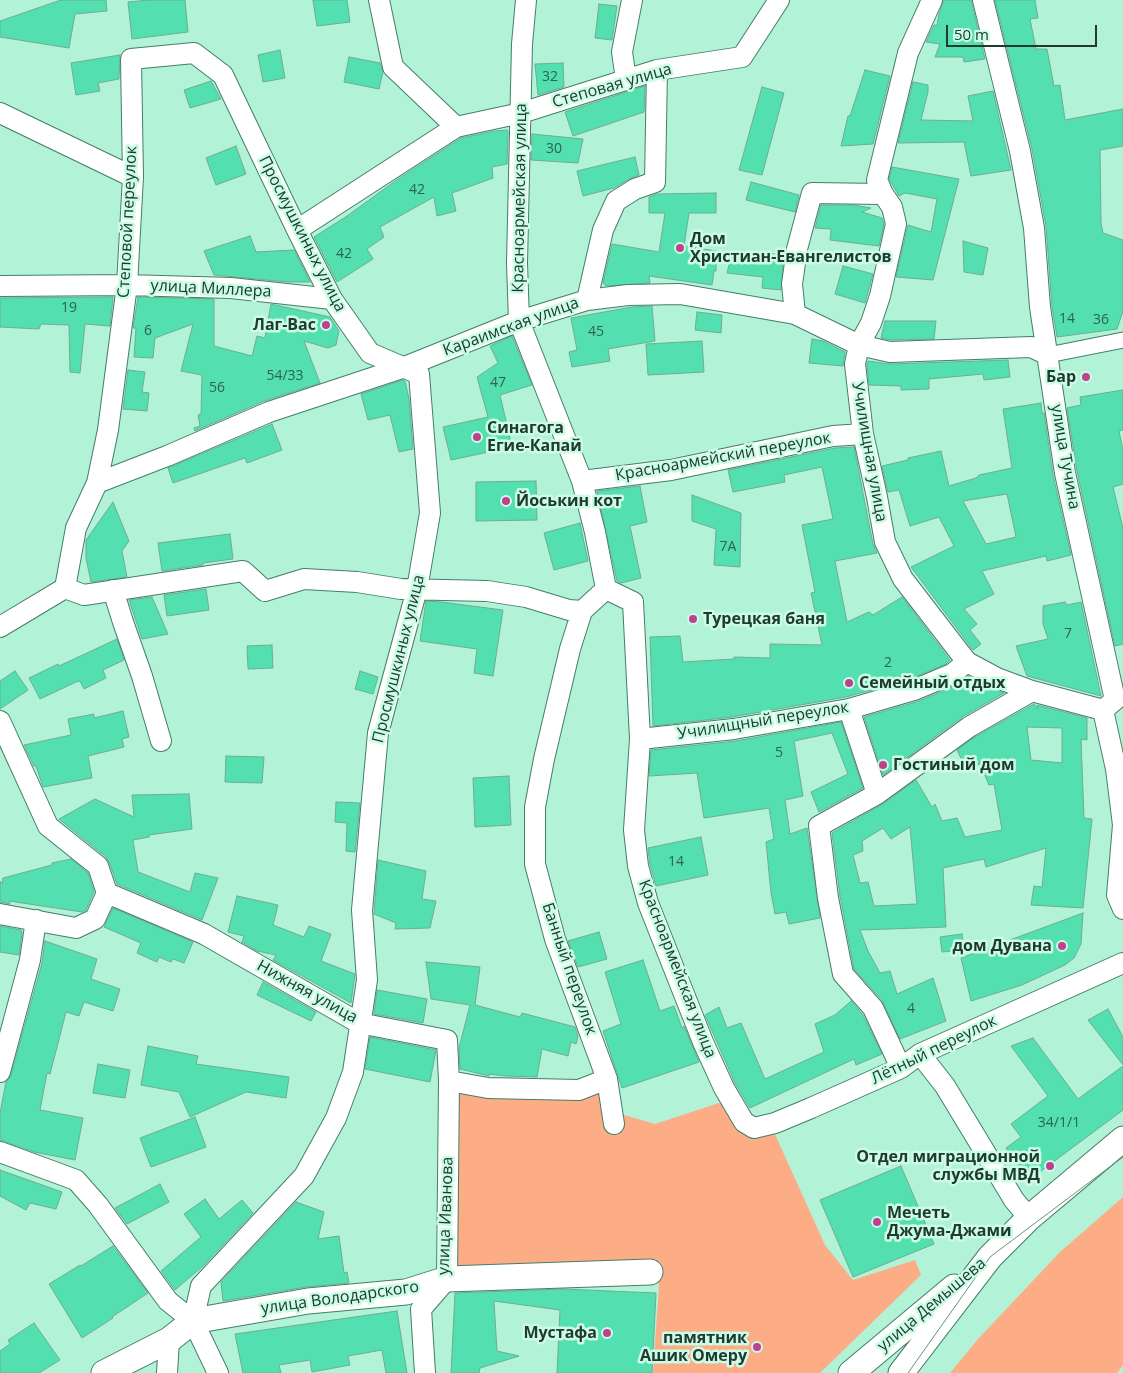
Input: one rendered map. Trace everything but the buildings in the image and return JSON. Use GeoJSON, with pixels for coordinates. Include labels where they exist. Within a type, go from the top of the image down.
{"type":"FeatureCollection","features":[{"type":"Feature","properties":{"kind":"street"},"geometry":{"type":"LineString","coordinates":[[379,0],[393,67],[456,127]]}},
{"type":"Feature","properties":{"kind":"street","name":"Красноармейская улица"},"geometry":{"type":"LineString","coordinates":[[526,0],[522,44],[517,263],[519,321],[582,481],[595,532],[606,588],[633,602],[640,739],[634,830],[638,866],[648,903],[703,1042],[724,1088],[744,1122]]}},
{"type":"Feature","properties":{"kind":"street"},"geometry":{"type":"LineString","coordinates":[[626,79],[622,52],[632,0]]}},
{"type":"Feature","properties":{"kind":"street","name":"Степовая улица"},"geometry":{"type":"LineString","coordinates":[[297,230],[456,127],[521,113],[656,70],[742,57],[779,0]]}},
{"type":"Feature","properties":{"kind":"street","name":"Училищная улица"},"geometry":{"type":"LineString","coordinates":[[932,0],[908,53],[878,180],[883,194],[892,207],[896,224],[880,296],[871,323],[859,345],[855,364],[863,434],[885,542],[904,579],[967,662],[997,678],[1032,691],[1103,710]]}},
{"type":"Feature","properties":{"kind":"street","name":"улица Тучина"},"geometry":{"type":"LineString","coordinates":[[983,0],[1020,151],[1034,228],[1040,307],[1065,473],[1115,700],[1103,710]]}},
{"type":"Feature","properties":{"kind":"street","name":"Степовой переулок"},"geometry":{"type":"LineString","coordinates":[[97,483],[108,430],[127,285],[133,177],[131,59],[194,54],[223,75]]}},
{"type":"Feature","properties":{"kind":"street"},"geometry":{"type":"LineString","coordinates":[[587,300],[603,230],[616,201],[635,189],[655,182],[656,70]]}},
{"type":"Feature","properties":{"kind":"street","name":"Просмушкиных улица"},"geometry":{"type":"LineString","coordinates":[[193,1321],[201,1286],[304,1176],[336,1118],[352,1072],[367,980],[362,910],[378,733],[417,589],[430,513],[419,374],[370,353],[332,299],[223,75]]}},
{"type":"Feature","properties":{"kind":"street"},"geometry":{"type":"LineString","coordinates":[[0,112],[133,177]]}},
{"type":"Feature","properties":{"kind":"street"},"geometry":{"type":"LineString","coordinates":[[795,314],[792,284],[797,249],[812,193],[883,194]]}},
{"type":"Feature","properties":{"kind":"street","name":"улица Миллера"},"geometry":{"type":"LineString","coordinates":[[0,286],[127,285],[231,288],[332,299]]}},
{"type":"Feature","properties":{"kind":"street","name":"Караимская улица"},"geometry":{"type":"LineString","coordinates":[[97,483],[167,456],[269,412],[402,368],[519,321],[587,300],[628,295],[680,294],[795,314],[859,345],[890,352],[1031,347],[1048,355],[1123,340]]}},
{"type":"Feature","properties":{"kind":"street","name":"Красноармейский переулок"},"geometry":{"type":"LineString","coordinates":[[582,481],[671,470],[833,436],[863,434]]}},
{"type":"Feature","properties":{"kind":"street"},"geometry":{"type":"LineString","coordinates":[[0,627],[65,588],[76,528],[97,483]]}},
{"type":"Feature","properties":{"kind":"street"},"geometry":{"type":"LineString","coordinates":[[65,588],[84,595],[243,571],[265,591],[304,579],[357,582],[401,589],[487,591],[526,597],[570,610],[582,611]]}},
{"type":"Feature","properties":{"kind":"street","name":"Банный переулок"},"geometry":{"type":"LineString","coordinates":[[606,588],[582,611],[570,649],[544,759],[535,807],[535,864],[555,939],[607,1079],[614,1124]]}},
{"type":"Feature","properties":{"kind":"street"},"geometry":{"type":"LineString","coordinates":[[113,590],[142,676],[160,741]]}},
{"type":"Feature","properties":{"kind":"street","name":"Училищный переулок"},"geometry":{"type":"LineString","coordinates":[[640,739],[734,729],[849,709],[914,690],[952,674],[967,662]]}},
{"type":"Feature","properties":{"kind":"street"},"geometry":{"type":"LineString","coordinates":[[901,1068],[873,1008],[843,974],[828,898],[819,826],[878,794],[968,727],[1032,691]]}},
{"type":"Feature","properties":{"kind":"street"},"geometry":{"type":"LineString","coordinates":[[849,709],[878,794]]}},
{"type":"Feature","properties":{"kind":"street"},"geometry":{"type":"LineString","coordinates":[[1103,710],[1121,791],[1123,825],[1117,896],[1123,909]]}},
{"type":"Feature","properties":{"kind":"street"},"geometry":{"type":"LineString","coordinates":[[0,721],[48,826],[98,866],[107,893],[96,919],[76,928],[0,914]]}},
{"type":"Feature","properties":{"kind":"street","name":"Нижняя улица"},"geometry":{"type":"LineString","coordinates":[[107,893],[204,934],[359,1023],[447,1040],[449,1081]]}},
{"type":"Feature","properties":{"kind":"street"},"geometry":{"type":"LineString","coordinates":[[0,1072],[30,960],[36,920]]}},
{"type":"Feature","properties":{"kind":"street","name":"Лётный переулок"},"geometry":{"type":"LineString","coordinates":[[744,1122],[754,1128],[775,1123],[901,1068],[920,1054],[1123,963]]}},
{"type":"Feature","properties":{"kind":"street"},"geometry":{"type":"LineString","coordinates":[[920,1054],[945,1086],[1014,1200],[1029,1218]]}},
{"type":"Feature","properties":{"kind":"street"},"geometry":{"type":"LineString","coordinates":[[449,1081],[488,1088],[579,1090],[607,1079]]}},
{"type":"Feature","properties":{"kind":"street","name":"улица Иванова"},"geometry":{"type":"LineString","coordinates":[[425,1373],[421,1309],[447,1279],[449,1081]]}},
{"type":"Feature","properties":{"kind":"street"},"geometry":{"type":"LineString","coordinates":[[900,1373],[990,1257],[1029,1218],[1123,1138]]}},
{"type":"Feature","properties":{"kind":"street"},"geometry":{"type":"LineString","coordinates":[[0,1152],[76,1180],[98,1205],[168,1301],[193,1321],[218,1373]]}},
{"type":"Feature","properties":{"kind":"street","name":"улица Демышева"},"geometry":{"type":"LineString","coordinates":[[851,1373],[990,1257]]}},
{"type":"Feature","properties":{"kind":"street","name":"улица Володарского"},"geometry":{"type":"LineString","coordinates":[[104,1373],[169,1340],[193,1321],[308,1301],[406,1292],[447,1279],[650,1272]]}},
{"type":"Feature","properties":{"kind":"street"},"geometry":{"type":"LineString","coordinates":[[167,1373],[169,1340]]}},
{"type":"Feature","properties":{"kind":"shaded area"},"geometry":{"type":"Polygon","coordinates":[[[610,1084],[614,1112],[655,1124],[722,1102],[774,1132],[825,1245],[853,1280],[915,1260],[921,1275],[820,1373],[653,1373],[659,1285],[654,1268],[450,1276],[452,1088],[610,1084]]]}},
{"type":"Feature","properties":{"kind":"shaded area"},"geometry":{"type":"Polygon","coordinates":[[[1123,1197],[1123,1365],[1117,1373],[950,1373],[978,1339],[1060,1252],[1123,1197]]]}},
{"type":"Feature","properties":{"kind":"tram line"},"geometry":{"type":"LineString","coordinates":[[908,1373],[990,1257],[1123,1157]]}},
{"type":"Feature","properties":{"kind":"place","name":"Дом Христиан-Евангелистов"},"geometry":{"type":"Point","coordinates":[680,248]}},
{"type":"Feature","properties":{"kind":"place","name":"Лаг-Вас"},"geometry":{"type":"Point","coordinates":[326,325]}},
{"type":"Feature","properties":{"kind":"place","name":"Бар"},"geometry":{"type":"Point","coordinates":[1086,377]}},
{"type":"Feature","properties":{"kind":"place","name":"Синагога Егие-Капай"},"geometry":{"type":"Point","coordinates":[477,437]}},
{"type":"Feature","properties":{"kind":"place","name":"Йоськин кот"},"geometry":{"type":"Point","coordinates":[506,501]}},
{"type":"Feature","properties":{"kind":"place","name":"Турецкая баня"},"geometry":{"type":"Point","coordinates":[693,619]}},
{"type":"Feature","properties":{"kind":"place","name":"Семейный отдых"},"geometry":{"type":"Point","coordinates":[849,683]}},
{"type":"Feature","properties":{"kind":"place","name":"Гостиный дом"},"geometry":{"type":"Point","coordinates":[883,765]}},
{"type":"Feature","properties":{"kind":"place","name":"дом Дувана"},"geometry":{"type":"Point","coordinates":[1062,946]}},
{"type":"Feature","properties":{"kind":"place","name":"Отдел миграционной службы МВД"},"geometry":{"type":"Point","coordinates":[1050,1166]}},
{"type":"Feature","properties":{"kind":"place","name":"Мечеть Джума-Джами"},"geometry":{"type":"Point","coordinates":[877,1222]}},
{"type":"Feature","properties":{"kind":"place","name":"Мустафа"},"geometry":{"type":"Point","coordinates":[607,1333]}},
{"type":"Feature","properties":{"kind":"place","name":"памятник Ашик Омеру"},"geometry":{"type":"Point","coordinates":[757,1347]}}]}
